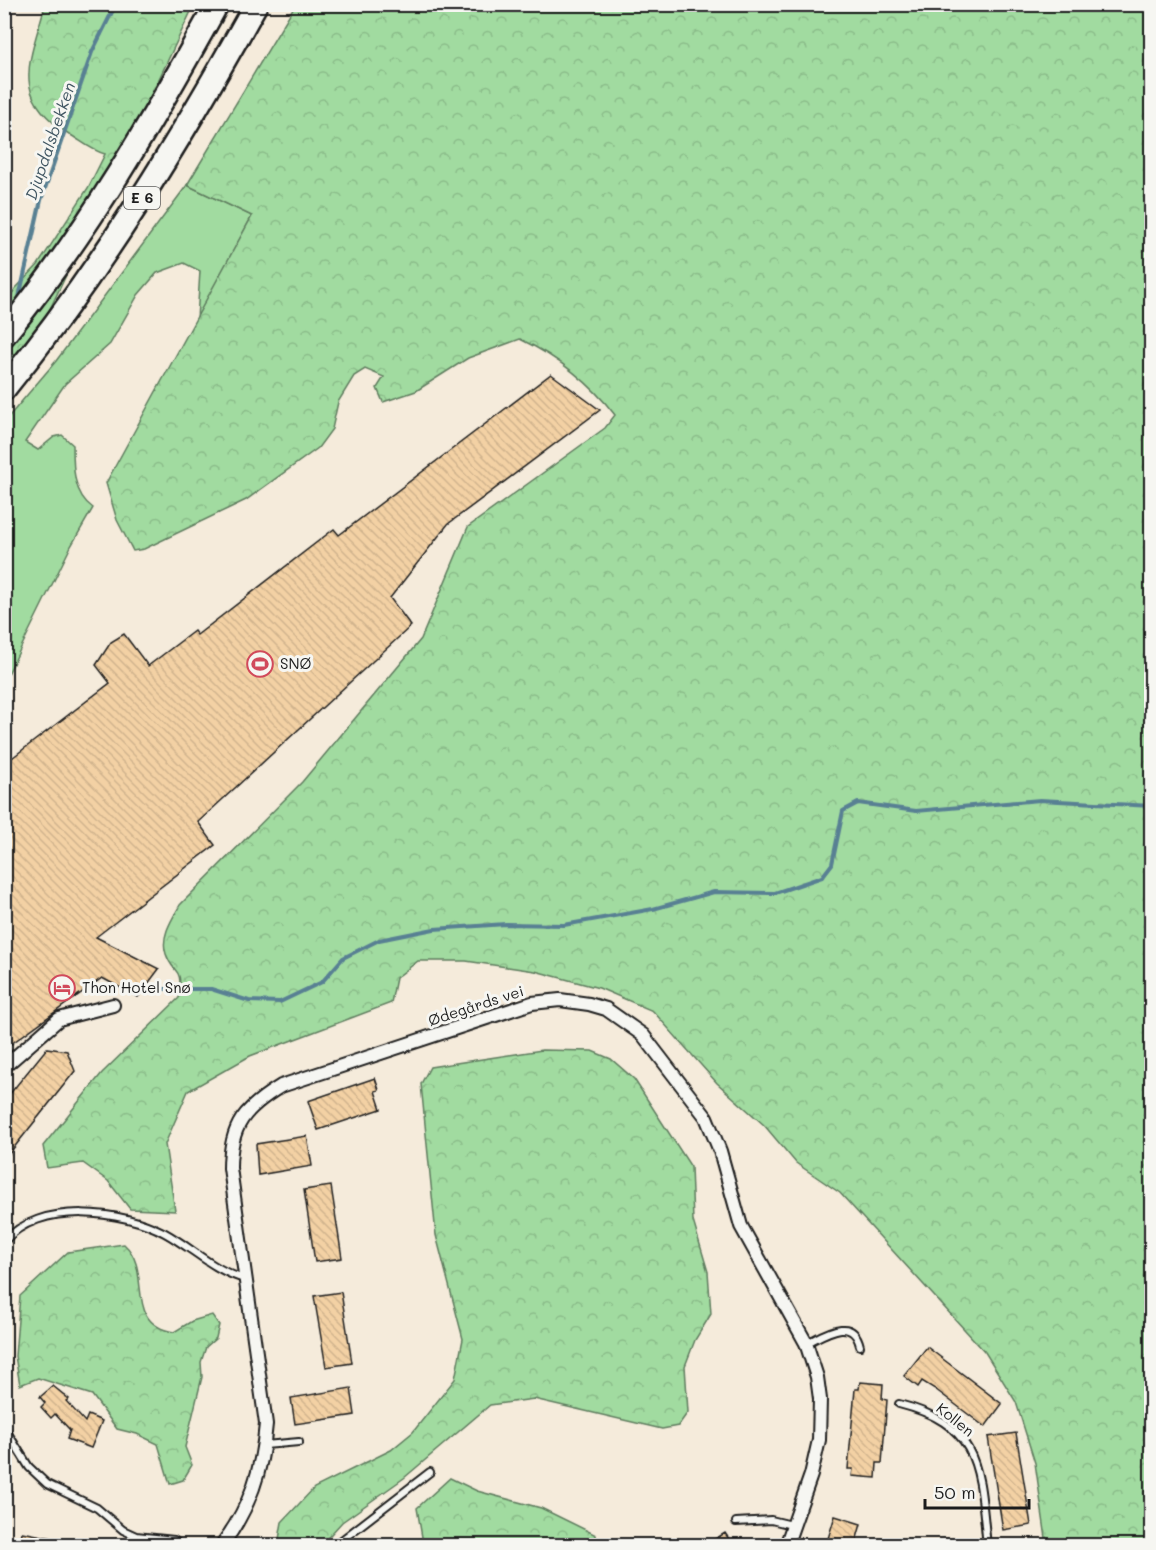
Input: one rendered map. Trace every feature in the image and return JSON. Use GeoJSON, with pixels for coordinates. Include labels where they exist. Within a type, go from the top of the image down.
{"type":"FeatureCollection","features":[{"type":"Feature","properties":{"kind":"highway","name":"E 6"},"geometry":{"type":"LineString","coordinates":[[4,335],[82,230],[135,146],[217,4]]}},
{"type":"Feature","properties":{"kind":"highway","name":"E 6"},"geometry":{"type":"LineString","coordinates":[[4,389],[41,344],[110,249],[164,163],[256,4]]}},
{"type":"Feature","properties":{"kind":"street","name":"Ødegårds vei"},"geometry":{"type":"LineString","coordinates":[[221,1545],[245,1510],[261,1466],[265,1445],[265,1401],[230,1153],[237,1126],[253,1106],[282,1086],[515,1007],[547,1001],[575,1001],[606,1009],[634,1028],[694,1098],[714,1134],[741,1226],[806,1343],[817,1377],[821,1420],[813,1467],[786,1545]]}},
{"type":"Feature","properties":{"kind":"street"},"geometry":{"type":"LineString","coordinates":[[4,1067],[59,1019],[113,1005]]}},
{"type":"Feature","properties":{"kind":"lane"},"geometry":{"type":"LineString","coordinates":[[4,1242],[24,1225],[66,1213],[130,1219],[163,1232],[229,1275],[246,1279]]}},
{"type":"Feature","properties":{"kind":"lane"},"geometry":{"type":"LineString","coordinates":[[806,1343],[842,1328],[851,1329],[860,1346]]}},
{"type":"Feature","properties":{"kind":"lane","name":"Kollen"},"geometry":{"type":"LineString","coordinates":[[899,1404],[926,1412],[936,1418],[969,1446],[976,1463],[987,1545]]}},
{"type":"Feature","properties":{"kind":"lane"},"geometry":{"type":"LineString","coordinates":[[4,1427],[29,1467],[46,1484],[97,1508],[123,1530],[136,1536],[174,1540],[181,1545]]}},
{"type":"Feature","properties":{"kind":"lane"},"geometry":{"type":"LineString","coordinates":[[265,1445],[299,1442]]}},
{"type":"Feature","properties":{"kind":"lane"},"geometry":{"type":"LineString","coordinates":[[334,1545],[430,1472]]}},
{"type":"Feature","properties":{"kind":"lane"},"geometry":{"type":"LineString","coordinates":[[736,1522],[771,1520],[792,1525]]}},
{"type":"Feature","properties":{"kind":"green space"},"geometry":{"type":"Polygon","coordinates":[[[45,5],[194,5],[5,404],[5,305],[15,289],[38,265],[88,188],[105,154],[87,146],[50,120],[38,106],[31,92],[30,61],[45,5]]]}},
{"type":"Feature","properties":{"kind":"green space"},"geometry":{"type":"Polygon","coordinates":[[[295,5],[1151,5],[1151,1545],[1047,1545],[1035,1463],[1016,1402],[985,1352],[840,1193],[796,1163],[764,1125],[717,1083],[653,1011],[599,988],[535,971],[466,961],[418,961],[396,978],[391,1003],[250,1056],[188,1091],[165,1144],[175,1211],[130,1209],[108,1181],[83,1163],[47,1168],[43,1146],[102,1073],[179,998],[179,975],[166,954],[165,941],[168,928],[180,905],[302,782],[421,639],[468,527],[605,428],[615,415],[572,371],[520,339],[468,358],[416,391],[383,402],[377,388],[384,377],[365,369],[354,376],[338,402],[332,429],[318,448],[246,500],[144,549],[133,551],[117,520],[106,483],[252,216],[187,185],[295,5]]]}},
{"type":"Feature","properties":{"kind":"green space"},"geometry":{"type":"Polygon","coordinates":[[[187,185],[252,216],[197,319],[200,271],[184,263],[157,273],[138,295],[110,344],[65,384],[25,442],[38,450],[54,437],[62,435],[73,445],[74,471],[78,488],[86,502],[93,508],[71,546],[5,680],[5,421],[56,361],[187,185]]]}},
{"type":"Feature","properties":{"kind":"green space"},"geometry":{"type":"Polygon","coordinates":[[[542,1050],[592,1051],[611,1059],[634,1079],[691,1167],[693,1221],[708,1272],[711,1314],[695,1340],[685,1366],[688,1412],[678,1426],[662,1429],[534,1399],[490,1405],[404,1478],[342,1522],[321,1545],[278,1545],[282,1522],[314,1488],[391,1450],[413,1432],[455,1379],[463,1339],[436,1235],[421,1084],[430,1067],[542,1050]]]}},
{"type":"Feature","properties":{"kind":"green space"},"geometry":{"type":"Polygon","coordinates":[[[124,1244],[133,1255],[137,1268],[143,1307],[148,1318],[158,1327],[174,1332],[192,1321],[212,1315],[219,1325],[216,1338],[206,1347],[201,1362],[202,1377],[185,1447],[192,1465],[183,1480],[170,1484],[158,1444],[137,1434],[117,1429],[92,1395],[38,1378],[20,1385],[15,1356],[20,1296],[68,1252],[124,1244]]]}},
{"type":"Feature","properties":{"kind":"green space"},"geometry":{"type":"Polygon","coordinates":[[[450,1478],[477,1491],[541,1508],[596,1535],[597,1545],[421,1545],[422,1537],[417,1508],[450,1478]]]}},
{"type":"Feature","properties":{"kind":"building","name":"SNØ"},"geometry":{"type":"Polygon","coordinates":[[[551,374],[600,410],[448,524],[390,598],[411,626],[198,822],[215,845],[96,937],[159,969],[138,997],[102,978],[4,1049],[4,764],[110,683],[96,665],[111,642],[124,634],[148,666],[194,631],[197,635],[334,529],[339,535],[551,374]]]}},
{"type":"Feature","properties":{"kind":"building"},"geometry":{"type":"Polygon","coordinates":[[[47,1048],[67,1051],[75,1071],[4,1160],[4,1101],[47,1048]]]}},
{"type":"Feature","properties":{"kind":"building"},"geometry":{"type":"Polygon","coordinates":[[[375,1078],[379,1090],[375,1091],[381,1109],[318,1130],[308,1101],[375,1078]]]}},
{"type":"Feature","properties":{"kind":"building"},"geometry":{"type":"Polygon","coordinates":[[[307,1136],[312,1166],[258,1175],[256,1144],[307,1136]]]}},
{"type":"Feature","properties":{"kind":"building"},"geometry":{"type":"Polygon","coordinates":[[[331,1186],[342,1258],[315,1262],[304,1190],[331,1186]]]}},
{"type":"Feature","properties":{"kind":"building"},"geometry":{"type":"Polygon","coordinates":[[[341,1292],[352,1363],[326,1367],[314,1296],[341,1292]]]}},
{"type":"Feature","properties":{"kind":"building"},"geometry":{"type":"Polygon","coordinates":[[[927,1347],[1002,1404],[985,1427],[935,1389],[922,1381],[918,1387],[904,1376],[927,1347]]]}},
{"type":"Feature","properties":{"kind":"building"},"geometry":{"type":"Polygon","coordinates":[[[860,1382],[883,1384],[882,1399],[887,1400],[882,1463],[877,1463],[876,1478],[852,1476],[853,1469],[848,1469],[855,1389],[859,1389],[860,1382]]]}},
{"type":"Feature","properties":{"kind":"building"},"geometry":{"type":"Polygon","coordinates":[[[53,1386],[69,1399],[66,1401],[85,1422],[88,1415],[102,1421],[91,1448],[67,1439],[70,1430],[55,1414],[51,1418],[41,1407],[45,1403],[40,1397],[53,1386]]]}},
{"type":"Feature","properties":{"kind":"building"},"geometry":{"type":"Polygon","coordinates":[[[351,1388],[355,1415],[295,1424],[291,1398],[351,1388]]]}},
{"type":"Feature","properties":{"kind":"building"},"geometry":{"type":"Polygon","coordinates":[[[1016,1433],[1031,1525],[1003,1530],[988,1437],[1016,1433]]]}},
{"type":"Feature","properties":{"kind":"building"},"geometry":{"type":"Polygon","coordinates":[[[835,1516],[861,1524],[855,1545],[826,1545],[835,1516]]]}},
{"type":"Feature","properties":{"kind":"building"},"geometry":{"type":"Polygon","coordinates":[[[22,1532],[69,1541],[69,1545],[19,1545],[22,1532]]]}},
{"type":"Feature","properties":{"kind":"building"},"geometry":{"type":"Polygon","coordinates":[[[725,1533],[733,1545],[705,1545],[725,1533]]]}},
{"type":"Feature","properties":{"kind":"waterway","name":"Djupdalsbekken"},"geometry":{"type":"LineString","coordinates":[[18,302],[41,200],[92,52],[116,4]]}},
{"type":"Feature","properties":{"kind":"waterway","name":"Djupdalsbekken"},"geometry":{"type":"LineString","coordinates":[[4,360],[9,342]]}},
{"type":"Feature","properties":{"kind":"waterway"},"geometry":{"type":"LineString","coordinates":[[155,989],[211,989],[249,1001],[280,1002],[322,982],[343,958],[379,940],[434,929],[506,924],[564,925],[653,909],[714,892],[775,893],[822,877],[832,864],[843,811],[858,803],[916,811],[1040,800],[1152,806]]}},
{"type":"Feature","properties":{"kind":"place","name":"SNØ"},"geometry":{"type":"Point","coordinates":[260,664]}},
{"type":"Feature","properties":{"kind":"place","name":"Thon Hotel Snø"},"geometry":{"type":"Point","coordinates":[62,988]}}]}
